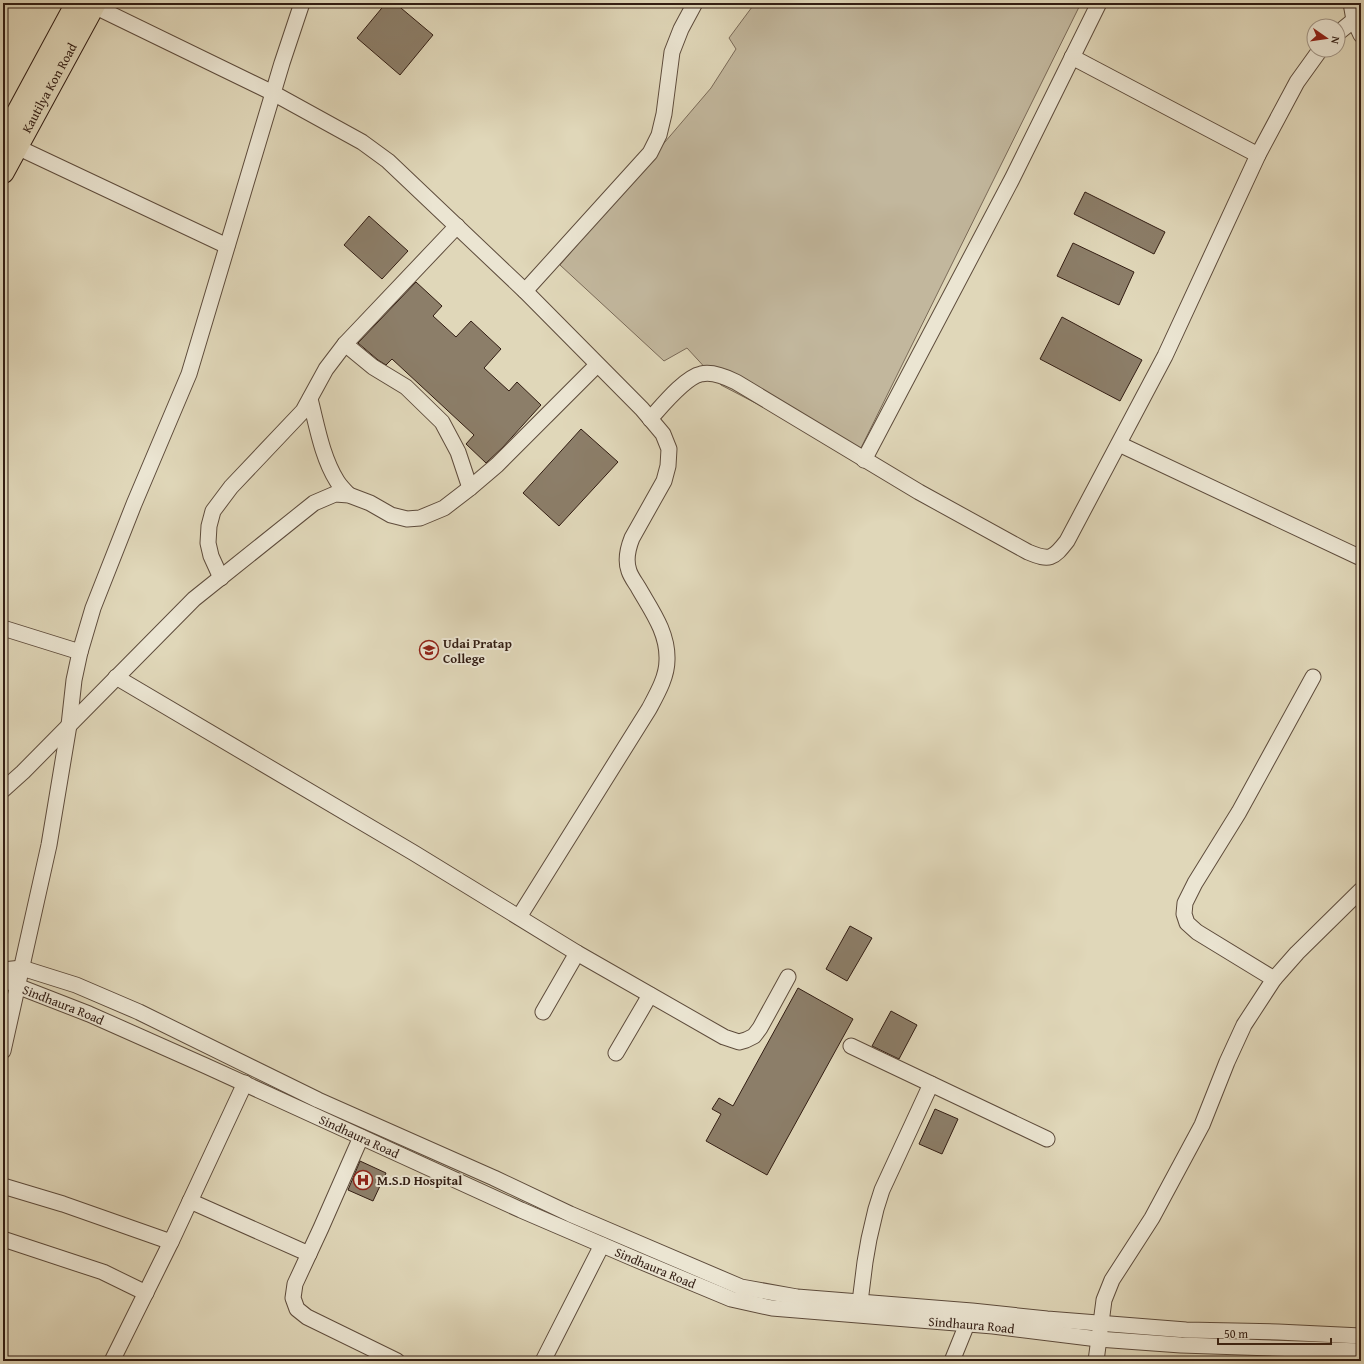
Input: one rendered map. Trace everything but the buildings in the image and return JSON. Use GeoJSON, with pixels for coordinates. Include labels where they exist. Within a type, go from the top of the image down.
{"type":"FeatureCollection","features":[{"type":"Feature","properties":{"kind":"highway","name":"Kautilya Kon Road"},"geometry":{"type":"LineString","coordinates":[[3,172],[10,143],[89,4]]}},
{"type":"Feature","properties":{"kind":"street"},"geometry":{"type":"LineString","coordinates":[[3,1052],[49,845],[69,725],[74,680],[80,652],[93,608],[111,561],[189,374],[273,93],[302,3]]}},
{"type":"Feature","properties":{"kind":"street"},"geometry":{"type":"LineString","coordinates":[[525,291],[650,153],[658,135],[664,114],[672,52],[681,29],[695,3]]}},
{"type":"Feature","properties":{"kind":"street"},"geometry":{"type":"LineString","coordinates":[[864,460],[1012,179],[1099,3]]}},
{"type":"Feature","properties":{"kind":"street"},"geometry":{"type":"LineString","coordinates":[[1351,3],[1354,20],[1361,35]]}},
{"type":"Feature","properties":{"kind":"street"},"geometry":{"type":"LineString","coordinates":[[89,4],[273,93],[362,142],[388,161],[525,291],[642,409],[662,434],[669,449],[668,466],[664,481],[632,538],[628,547],[627,559],[628,571],[656,618],[666,640],[668,661],[663,682],[649,708],[519,917]]}},
{"type":"Feature","properties":{"kind":"street"},"geometry":{"type":"LineString","coordinates":[[1346,26],[1354,20]]}},
{"type":"Feature","properties":{"kind":"street"},"geometry":{"type":"LineString","coordinates":[[1072,57],[1258,155]]}},
{"type":"Feature","properties":{"kind":"street"},"geometry":{"type":"LineString","coordinates":[[650,419],[686,381],[700,374],[724,376],[918,492],[1028,552],[1040,557],[1049,558],[1059,552],[1067,541],[1119,444],[1165,356],[1258,155],[1297,82],[1314,58]]}},
{"type":"Feature","properties":{"kind":"street"},"geometry":{"type":"LineString","coordinates":[[10,143],[227,246]]}},
{"type":"Feature","properties":{"kind":"street"},"geometry":{"type":"LineString","coordinates":[[220,578],[211,556],[208,543],[208,526],[213,511],[231,487],[303,412],[326,369],[345,344],[457,226]]}},
{"type":"Feature","properties":{"kind":"street"},"geometry":{"type":"LineString","coordinates":[[345,344],[373,367],[406,387],[442,422],[458,452],[470,488]]}},
{"type":"Feature","properties":{"kind":"street"},"geometry":{"type":"LineString","coordinates":[[3,790],[23,772],[194,599],[314,503],[335,494],[349,495],[370,503],[391,515],[407,519],[420,518],[444,508],[497,465],[597,365]]}},
{"type":"Feature","properties":{"kind":"street"},"geometry":{"type":"LineString","coordinates":[[310,399],[331,470],[338,482],[349,495]]}},
{"type":"Feature","properties":{"kind":"street"},"geometry":{"type":"LineString","coordinates":[[1119,444],[1361,558]]}},
{"type":"Feature","properties":{"kind":"street"},"geometry":{"type":"LineString","coordinates":[[3,628],[80,652]]}},
{"type":"Feature","properties":{"kind":"street"},"geometry":{"type":"LineString","coordinates":[[1274,979],[1197,932],[1187,923],[1184,914],[1185,903],[1194,883],[1239,812],[1313,677]]}},
{"type":"Feature","properties":{"kind":"street"},"geometry":{"type":"LineString","coordinates":[[116,678],[414,853],[577,953],[711,1030],[733,1041],[739,1042],[754,1036],[760,1028],[788,977]]}},
{"type":"Feature","properties":{"kind":"street"},"geometry":{"type":"LineString","coordinates":[[1096,1361],[1104,1300],[1112,1280],[1152,1218],[1202,1125],[1227,1062],[1244,1025],[1274,979],[1297,953],[1361,890]]}},
{"type":"Feature","properties":{"kind":"street"},"geometry":{"type":"LineString","coordinates":[[543,1012],[577,953]]}},
{"type":"Feature","properties":{"kind":"street"},"geometry":{"type":"LineString","coordinates":[[3,970],[22,968],[76,985],[139,1012],[318,1100],[494,1178],[570,1214],[741,1287],[797,1297],[1186,1330],[1361,1336]]}},
{"type":"Feature","properties":{"kind":"street","name":"Sindhaura Road"},"geometry":{"type":"LineString","coordinates":[[3,978],[17,986],[89,1014],[245,1083],[522,1210],[731,1299],[772,1308],[967,1324],[1098,1339],[1181,1345],[1361,1351]]}},
{"type":"Feature","properties":{"kind":"street"},"geometry":{"type":"LineString","coordinates":[[616,1053],[650,995]]}},
{"type":"Feature","properties":{"kind":"street"},"geometry":{"type":"LineString","coordinates":[[851,1046],[1047,1139]]}},
{"type":"Feature","properties":{"kind":"street"},"geometry":{"type":"LineString","coordinates":[[112,1361],[171,1242],[245,1083]]}},
{"type":"Feature","properties":{"kind":"street"},"geometry":{"type":"LineString","coordinates":[[860,1302],[865,1262],[882,1190],[931,1084]]}},
{"type":"Feature","properties":{"kind":"street"},"geometry":{"type":"LineString","coordinates":[[361,1137],[295,1284],[293,1298],[297,1309],[307,1317],[397,1361]]}},
{"type":"Feature","properties":{"kind":"street"},"geometry":{"type":"LineString","coordinates":[[3,1186],[63,1204],[171,1242]]}},
{"type":"Feature","properties":{"kind":"street"},"geometry":{"type":"LineString","coordinates":[[190,1201],[309,1254]]}},
{"type":"Feature","properties":{"kind":"street"},"geometry":{"type":"LineString","coordinates":[[3,1239],[103,1272],[146,1293]]}},
{"type":"Feature","properties":{"kind":"street"},"geometry":{"type":"LineString","coordinates":[[543,1361],[602,1245]]}},
{"type":"Feature","properties":{"kind":"street"},"geometry":{"type":"LineString","coordinates":[[952,1361],[967,1324]]}},
{"type":"Feature","properties":{"kind":"shaded area"},"geometry":{"type":"Polygon","coordinates":[[[755,3],[1081,3],[857,456],[721,385],[687,348],[664,361],[560,265],[711,88],[736,49],[729,38],[755,3]]]}},
{"type":"Feature","properties":{"kind":"place","name":"Udai Pratap College"},"geometry":{"type":"Point","coordinates":[429,650]}},
{"type":"Feature","properties":{"kind":"place","name":"M.S.D Hospital"},"geometry":{"type":"Point","coordinates":[363,1180]}}]}
